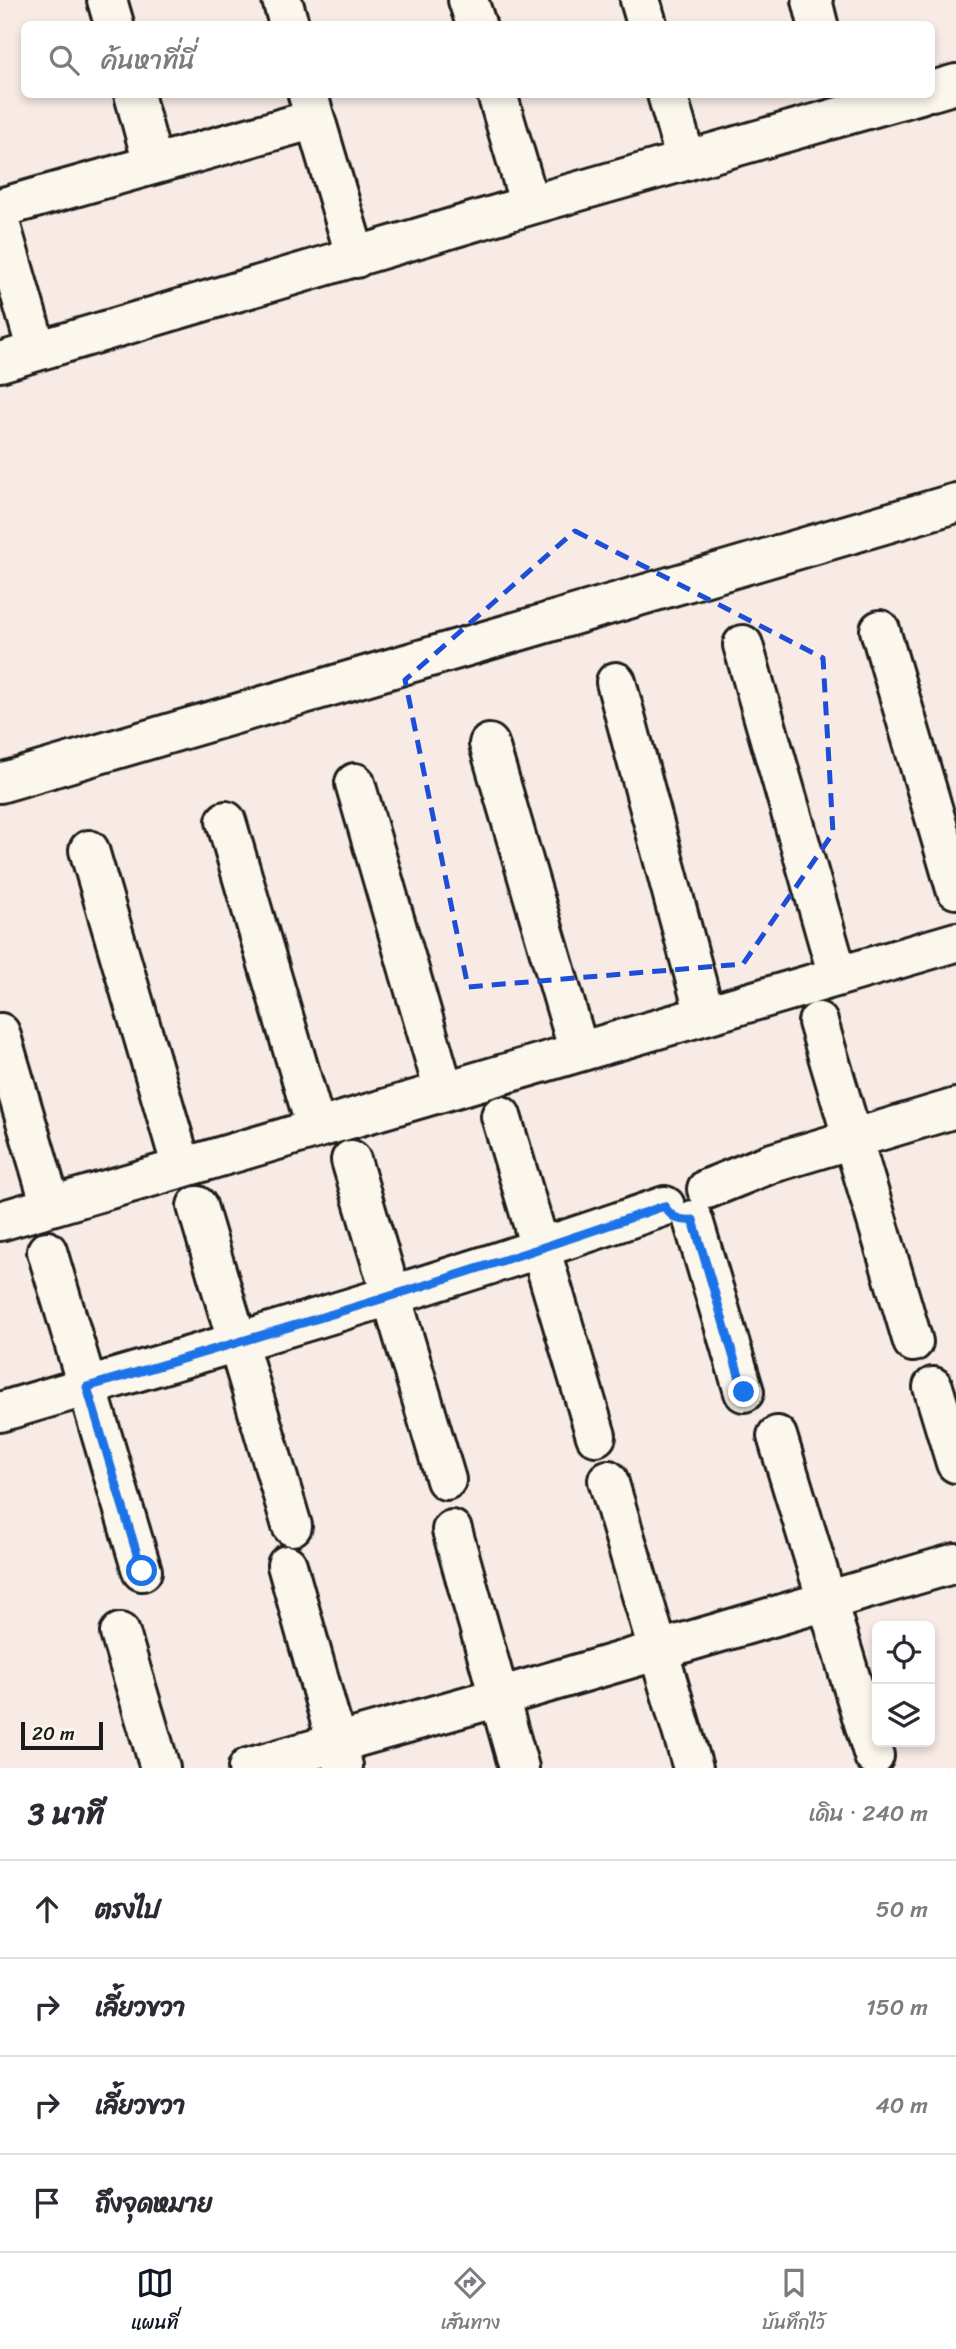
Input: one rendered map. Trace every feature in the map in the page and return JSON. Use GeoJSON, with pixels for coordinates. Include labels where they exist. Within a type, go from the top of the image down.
{"type":"FeatureCollection","features":[{"type":"Feature","properties":{"kind":"street"},"geometry":{"type":"LineString","coordinates":[[107,0],[113,21]]}},
{"type":"Feature","properties":{"kind":"street"},"geometry":{"type":"LineString","coordinates":[[282,0],[288,21]]}},
{"type":"Feature","properties":{"kind":"street"},"geometry":{"type":"LineString","coordinates":[[468,0],[475,21]]}},
{"type":"Feature","properties":{"kind":"street"},"geometry":{"type":"LineString","coordinates":[[640,0],[646,21]]}},
{"type":"Feature","properties":{"kind":"street"},"geometry":{"type":"LineString","coordinates":[[811,0],[817,21]]}},
{"type":"Feature","properties":{"kind":"street"},"geometry":{"type":"LineString","coordinates":[[935,90],[956,84]]}},
{"type":"Feature","properties":{"kind":"street"},"geometry":{"type":"LineString","coordinates":[[135,98],[153,164]]}},
{"type":"Feature","properties":{"kind":"street"},"geometry":{"type":"LineString","coordinates":[[497,98],[530,205]]}},
{"type":"Feature","properties":{"kind":"street"},"geometry":{"type":"LineString","coordinates":[[668,98],[686,161]]}},
{"type":"Feature","properties":{"kind":"street"},"geometry":{"type":"LineString","coordinates":[[0,362],[686,161],[841,105],[891,98]]}},
{"type":"Feature","properties":{"kind":"street"},"geometry":{"type":"LineString","coordinates":[[0,208],[153,164],[312,107],[356,258]]}},
{"type":"Feature","properties":{"kind":"street"},"geometry":{"type":"LineString","coordinates":[[0,223],[37,351]]}},
{"type":"Feature","properties":{"kind":"street"},"geometry":{"type":"LineString","coordinates":[[0,783],[956,503]]}},
{"type":"Feature","properties":{"kind":"street"},"geometry":{"type":"LineString","coordinates":[[880,630],[956,889]]}},
{"type":"Feature","properties":{"kind":"street"},"geometry":{"type":"LineString","coordinates":[[743,645],[838,976]]}},
{"type":"Feature","properties":{"kind":"street"},"geometry":{"type":"LineString","coordinates":[[616,682],[705,1015]]}},
{"type":"Feature","properties":{"kind":"street"},"geometry":{"type":"LineString","coordinates":[[489,744],[579,1052]]}},
{"type":"Feature","properties":{"kind":"street"},"geometry":{"type":"LineString","coordinates":[[355,783],[444,1091]]}},
{"type":"Feature","properties":{"kind":"street"},"geometry":{"type":"LineString","coordinates":[[226,821],[316,1128]]}},
{"type":"Feature","properties":{"kind":"street"},"geometry":{"type":"LineString","coordinates":[[89,850],[182,1168]]}},
{"type":"Feature","properties":{"kind":"street"},"geometry":{"type":"LineString","coordinates":[[0,1221],[956,942]]}},
{"type":"Feature","properties":{"kind":"street"},"geometry":{"type":"LineString","coordinates":[[818,1022],[914,1342]]}},
{"type":"Feature","properties":{"kind":"street"},"geometry":{"type":"LineString","coordinates":[[0,1033],[51,1206]]}},
{"type":"Feature","properties":{"kind":"street"},"geometry":{"type":"LineString","coordinates":[[0,1412],[391,1297],[688,1205],[769,1164],[956,1108]]}},
{"type":"Feature","properties":{"kind":"street"},"geometry":{"type":"LineString","coordinates":[[501,1116],[596,1436]]}},
{"type":"Feature","properties":{"kind":"street"},"geometry":{"type":"LineString","coordinates":[[351,1160],[446,1480]]}},
{"type":"Feature","properties":{"kind":"street"},"geometry":{"type":"LineString","coordinates":[[688,1205],[744,1392]]}},
{"type":"Feature","properties":{"kind":"street"},"geometry":{"type":"LineString","coordinates":[[197,1206],[292,1527]]}},
{"type":"Feature","properties":{"kind":"street"},"geometry":{"type":"LineString","coordinates":[[47,1251],[142,1571]]}},
{"type":"Feature","properties":{"kind":"street"},"geometry":{"type":"LineString","coordinates":[[933,1387],[956,1463]]}},
{"type":"Feature","properties":{"kind":"street"},"geometry":{"type":"LineString","coordinates":[[777,1436],[874,1756]]}},
{"type":"Feature","properties":{"kind":"street"},"geometry":{"type":"LineString","coordinates":[[608,1480],[693,1768]]}},
{"type":"Feature","properties":{"kind":"street"},"geometry":{"type":"LineString","coordinates":[[452,1530],[519,1768]]}},
{"type":"Feature","properties":{"kind":"street"},"geometry":{"type":"LineString","coordinates":[[248,1768],[341,1756],[499,1697],[956,1563]]}},
{"type":"Feature","properties":{"kind":"street"},"geometry":{"type":"LineString","coordinates":[[288,1565],[341,1756]]}},
{"type":"Feature","properties":{"kind":"street"},"geometry":{"type":"LineString","coordinates":[[120,1633],[160,1768]]}},
{"type":"Feature","properties":{"kind":"highlighted area"},"geometry":{"type":"Polygon","coordinates":[[[575,531],[823,658],[833,833],[743,964],[468,987],[405,680],[575,531]]]}},
{"type":"Feature","properties":{"kind":"route"},"geometry":{"type":"LineString","coordinates":[[142,1571],[87,1387],[391,1297],[540,1250],[664,1206],[671,1216],[681,1221],[693,1220],[744,1392]]}}]}
